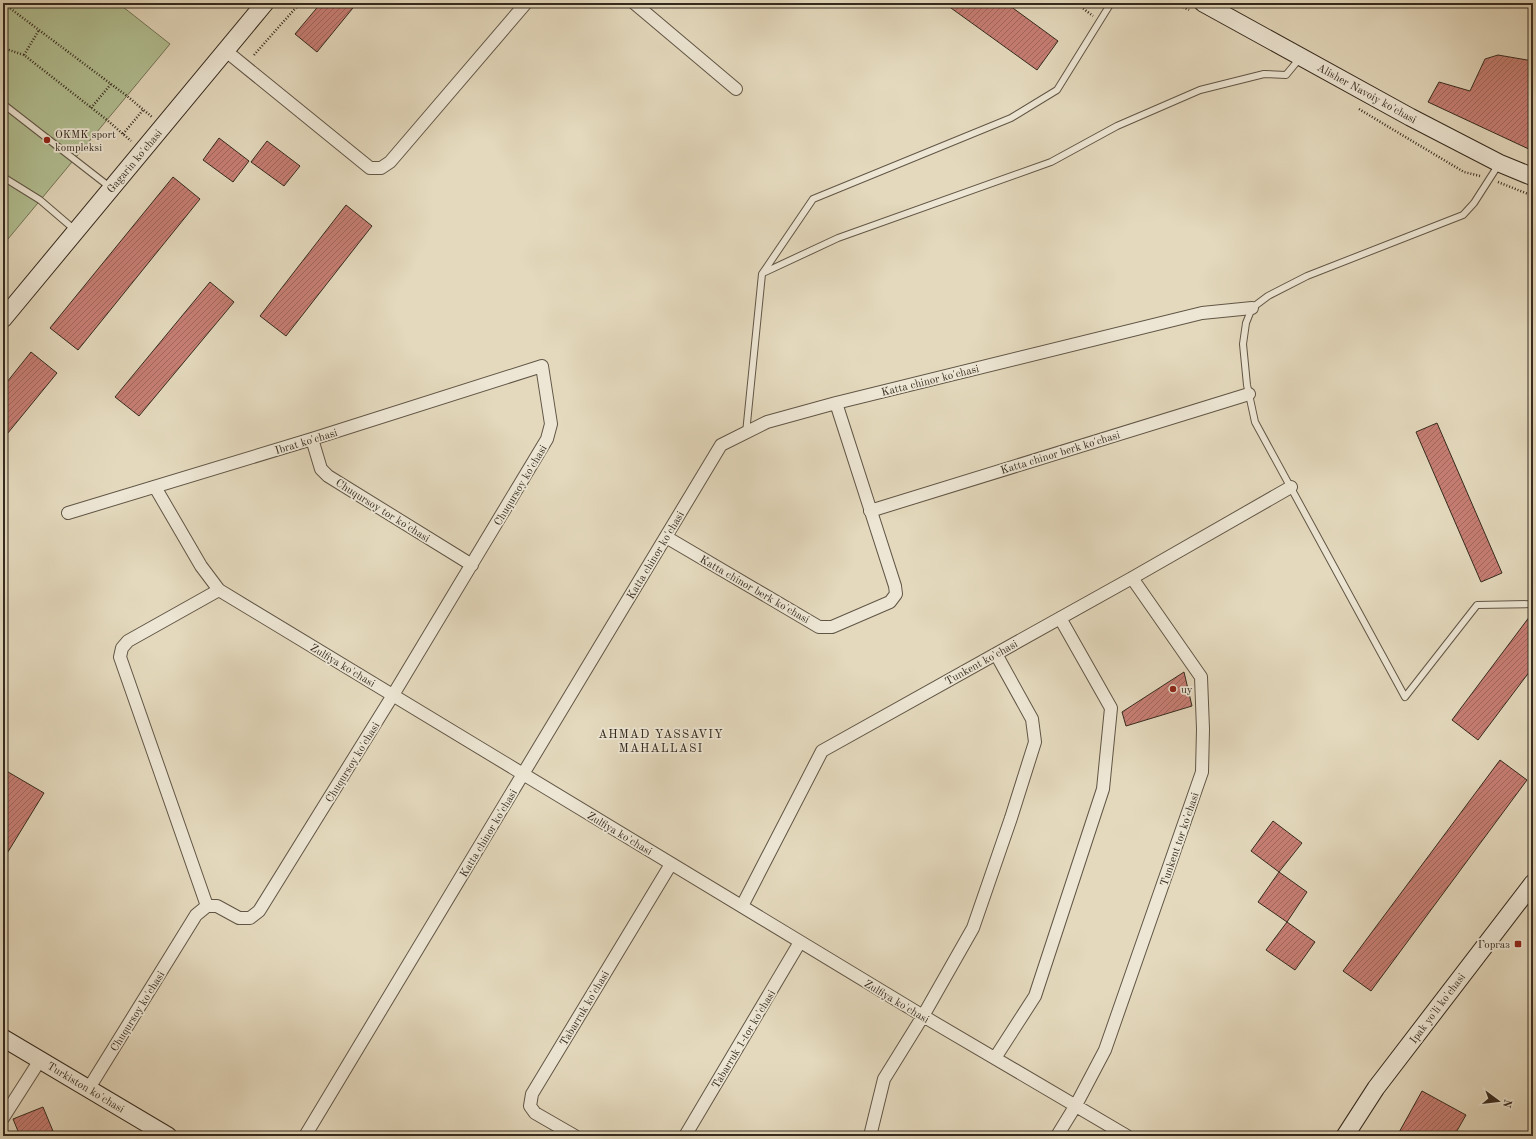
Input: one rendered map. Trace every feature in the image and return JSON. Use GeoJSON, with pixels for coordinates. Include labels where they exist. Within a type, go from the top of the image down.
{"type":"FeatureCollection","features":[{"type":"Feature","properties":{"kind":"street","name":"Gagarin ko'chasi"},"geometry":{"type":"LineString","coordinates":[[3,319],[265,3]]}},
{"type":"Feature","properties":{"kind":"street"},"geometry":{"type":"LineString","coordinates":[[226,51],[370,168],[381,168],[390,162],[526,3]]}},
{"type":"Feature","properties":{"kind":"street"},"geometry":{"type":"LineString","coordinates":[[634,3],[736,89]]}},
{"type":"Feature","properties":{"kind":"street","name":"Alisher Navoiy ko'chasi"},"geometry":{"type":"LineString","coordinates":[[1204,3],[1410,117],[1500,163],[1533,177]]}},
{"type":"Feature","properties":{"kind":"street","name":"Katta chinor ko'chasi"},"geometry":{"type":"LineString","coordinates":[[305,1136],[721,445],[767,422],[836,403],[1202,312],[1252,308]]}},
{"type":"Feature","properties":{"kind":"street","name":"Ibrat ko'chasi"},"geometry":{"type":"LineString","coordinates":[[68,513],[312,439],[542,366]]}},
{"type":"Feature","properties":{"kind":"street","name":"Chuqursoy ko'chasi"},"geometry":{"type":"LineString","coordinates":[[89,1088],[196,915],[208,906],[217,906],[239,918],[250,918],[259,911],[394,695],[547,439],[551,424],[542,366]]}},
{"type":"Feature","properties":{"kind":"street","name":"Katta chinor berk ko'chasi"},"geometry":{"type":"LineString","coordinates":[[870,510],[1249,394]]}},
{"type":"Feature","properties":{"kind":"street","name":"Katta chinor berk ko'chasi"},"geometry":{"type":"LineString","coordinates":[[666,537],[819,627],[832,627],[890,602],[896,594],[895,586],[836,403]]}},
{"type":"Feature","properties":{"kind":"street","name":"Chuqursoy tor ko'chasi"},"geometry":{"type":"LineString","coordinates":[[312,439],[320,469],[328,476],[472,565]]}},
{"type":"Feature","properties":{"kind":"street","name":"Zulfiya ko'chasi"},"geometry":{"type":"LineString","coordinates":[[155,487],[201,566],[219,590],[923,1016],[1127,1136]]}},
{"type":"Feature","properties":{"kind":"street","name":"Tunkent ko'chasi"},"geometry":{"type":"LineString","coordinates":[[742,906],[822,751],[1132,578],[1291,487]]}},
{"type":"Feature","properties":{"kind":"street","name":"Tunkent tor ko'chasi"},"geometry":{"type":"LineString","coordinates":[[1076,1105],[1105,1050],[1202,772],[1203,729],[1201,677],[1132,578]]}},
{"type":"Feature","properties":{"kind":"street"},"geometry":{"type":"LineString","coordinates":[[208,906],[120,657],[122,648],[128,641],[219,590]]}},
{"type":"Feature","properties":{"kind":"street"},"geometry":{"type":"LineString","coordinates":[[994,1058],[1036,996],[1103,789],[1112,708],[1060,618]]}},
{"type":"Feature","properties":{"kind":"street"},"geometry":{"type":"LineString","coordinates":[[870,1136],[884,1080],[923,1016],[973,928],[1011,818],[1034,742],[1032,719],[996,654]]}},
{"type":"Feature","properties":{"kind":"street","name":"Tabarruk ko'chasi"},"geometry":{"type":"LineString","coordinates":[[575,1136],[536,1113],[530,1106],[532,1094],[671,864]]}},
{"type":"Feature","properties":{"kind":"street","name":"Ipak yo'li ko'chasi"},"geometry":{"type":"LineString","coordinates":[[1345,1136],[1376,1088],[1533,883]]}},
{"type":"Feature","properties":{"kind":"street","name":"Tabarruk 1-tor ko'chasi"},"geometry":{"type":"LineString","coordinates":[[685,1136],[800,942]]}},
{"type":"Feature","properties":{"kind":"street","name":"Turkiston ko'chasi"},"geometry":{"type":"LineString","coordinates":[[3,1038],[168,1136]]}},
{"type":"Feature","properties":{"kind":"street"},"geometry":{"type":"LineString","coordinates":[[3,1118],[40,1060]]}},
{"type":"Feature","properties":{"kind":"street"},"geometry":{"type":"LineString","coordinates":[[1057,1136],[1076,1105]]}},
{"type":"Feature","properties":{"kind":"lane"},"geometry":{"type":"LineString","coordinates":[[746,433],[762,274],[813,199],[1011,118],[1057,90],[1111,3]]}},
{"type":"Feature","properties":{"kind":"lane"},"geometry":{"type":"LineString","coordinates":[[762,274],[838,238],[1051,162],[1117,126],[1200,90],[1264,74],[1286,75],[1301,57]]}},
{"type":"Feature","properties":{"kind":"lane"},"geometry":{"type":"LineString","coordinates":[[3,104],[112,188]]}},
{"type":"Feature","properties":{"kind":"lane"},"geometry":{"type":"LineString","coordinates":[[1500,163],[1474,203],[1463,215],[1308,276],[1268,296],[1252,308],[1246,323],[1243,344],[1249,394],[1256,422],[1405,697],[1477,605],[1533,604]]}},
{"type":"Feature","properties":{"kind":"lane"},"geometry":{"type":"LineString","coordinates":[[3,177],[40,200],[76,231]]}},
{"type":"Feature","properties":{"kind":"path"},"geometry":{"type":"LineString","coordinates":[[3,3],[111,84],[163,126]]}},
{"type":"Feature","properties":{"kind":"path"},"geometry":{"type":"LineString","coordinates":[[254,55],[300,3]]}},
{"type":"Feature","properties":{"kind":"path"},"geometry":{"type":"LineString","coordinates":[[1076,3],[1100,20]]}},
{"type":"Feature","properties":{"kind":"path"},"geometry":{"type":"LineString","coordinates":[[24,55],[39,30]]}},
{"type":"Feature","properties":{"kind":"path"},"geometry":{"type":"LineString","coordinates":[[3,48],[24,55],[123,134],[142,152]]}},
{"type":"Feature","properties":{"kind":"path"},"geometry":{"type":"LineString","coordinates":[[91,108],[111,84]]}},
{"type":"Feature","properties":{"kind":"path"},"geometry":{"type":"LineString","coordinates":[[123,134],[143,110]]}},
{"type":"Feature","properties":{"kind":"green space","name":"OKMK sport kompleksi"},"geometry":{"type":"Polygon","coordinates":[[[3,3],[118,3],[170,44],[3,245],[3,3]]]}},
{"type":"Feature","properties":{"kind":"building"},"geometry":{"type":"Polygon","coordinates":[[[321,3],[357,3],[317,52],[295,34],[321,3]]]}},
{"type":"Feature","properties":{"kind":"building"},"geometry":{"type":"Polygon","coordinates":[[[944,3],[1006,3],[1058,41],[1037,70],[944,3]]]}},
{"type":"Feature","properties":{"kind":"building"},"geometry":{"type":"Polygon","coordinates":[[[1498,55],[1533,61],[1533,151],[1428,102],[1439,82],[1470,91],[1485,59],[1498,55]]]}},
{"type":"Feature","properties":{"kind":"building"},"geometry":{"type":"Polygon","coordinates":[[[219,138],[249,161],[233,182],[203,160],[219,138]]]}},
{"type":"Feature","properties":{"kind":"building"},"geometry":{"type":"Polygon","coordinates":[[[267,141],[300,166],[284,186],[251,162],[267,141]]]}},
{"type":"Feature","properties":{"kind":"building"},"geometry":{"type":"Polygon","coordinates":[[[173,177],[200,199],[78,350],[50,328],[173,177]]]}},
{"type":"Feature","properties":{"kind":"building"},"geometry":{"type":"Polygon","coordinates":[[[346,205],[372,226],[286,336],[260,316],[346,205]]]}},
{"type":"Feature","properties":{"kind":"building"},"geometry":{"type":"Polygon","coordinates":[[[210,282],[234,302],[139,416],[115,397],[210,282]]]}},
{"type":"Feature","properties":{"kind":"building"},"geometry":{"type":"Polygon","coordinates":[[[31,352],[57,373],[3,439],[3,387],[31,352]]]}},
{"type":"Feature","properties":{"kind":"building"},"geometry":{"type":"Polygon","coordinates":[[[1437,423],[1502,573],[1481,582],[1416,432],[1437,423]]]}},
{"type":"Feature","properties":{"kind":"building"},"geometry":{"type":"Polygon","coordinates":[[[1533,612],[1533,667],[1478,740],[1452,720],[1533,612]]]}},
{"type":"Feature","properties":{"kind":"building","name":"uy"},"geometry":{"type":"Polygon","coordinates":[[[1184,672],[1192,706],[1126,726],[1122,712],[1184,672]]]}},
{"type":"Feature","properties":{"kind":"building"},"geometry":{"type":"Polygon","coordinates":[[[1500,760],[1527,780],[1371,991],[1343,971],[1500,760]]]}},
{"type":"Feature","properties":{"kind":"building"},"geometry":{"type":"Polygon","coordinates":[[[3,769],[44,793],[3,860],[3,769]]]}},
{"type":"Feature","properties":{"kind":"building"},"geometry":{"type":"Polygon","coordinates":[[[1273,821],[1302,843],[1279,872],[1251,851],[1273,821]]]}},
{"type":"Feature","properties":{"kind":"building"},"geometry":{"type":"Polygon","coordinates":[[[1279,872],[1307,892],[1287,922],[1258,902],[1279,872]]]}},
{"type":"Feature","properties":{"kind":"building"},"geometry":{"type":"Polygon","coordinates":[[[1287,922],[1315,942],[1295,970],[1266,950],[1287,922]]]}},
{"type":"Feature","properties":{"kind":"building"},"geometry":{"type":"Polygon","coordinates":[[[1422,1091],[1466,1115],[1454,1136],[1397,1136],[1422,1091]]]}},
{"type":"Feature","properties":{"kind":"building"},"geometry":{"type":"Polygon","coordinates":[[[43,1107],[55,1136],[20,1136],[13,1119],[43,1107]]]}},
{"type":"Feature","properties":{"kind":"place","name":"OKMK sport kompleksi"},"geometry":{"type":"Point","coordinates":[47,140]}},
{"type":"Feature","properties":{"kind":"place","name":"uy"},"geometry":{"type":"Point","coordinates":[1173,689]}},
{"type":"Feature","properties":{"kind":"place","name":"Горгаз"},"geometry":{"type":"Point","coordinates":[1518,944]}},
{"type":"Feature","properties":{"kind":"district","name":"AHMAD YASSAVIY MAHALLASI"},"geometry":{"type":"Point","coordinates":[661,741]}}]}
